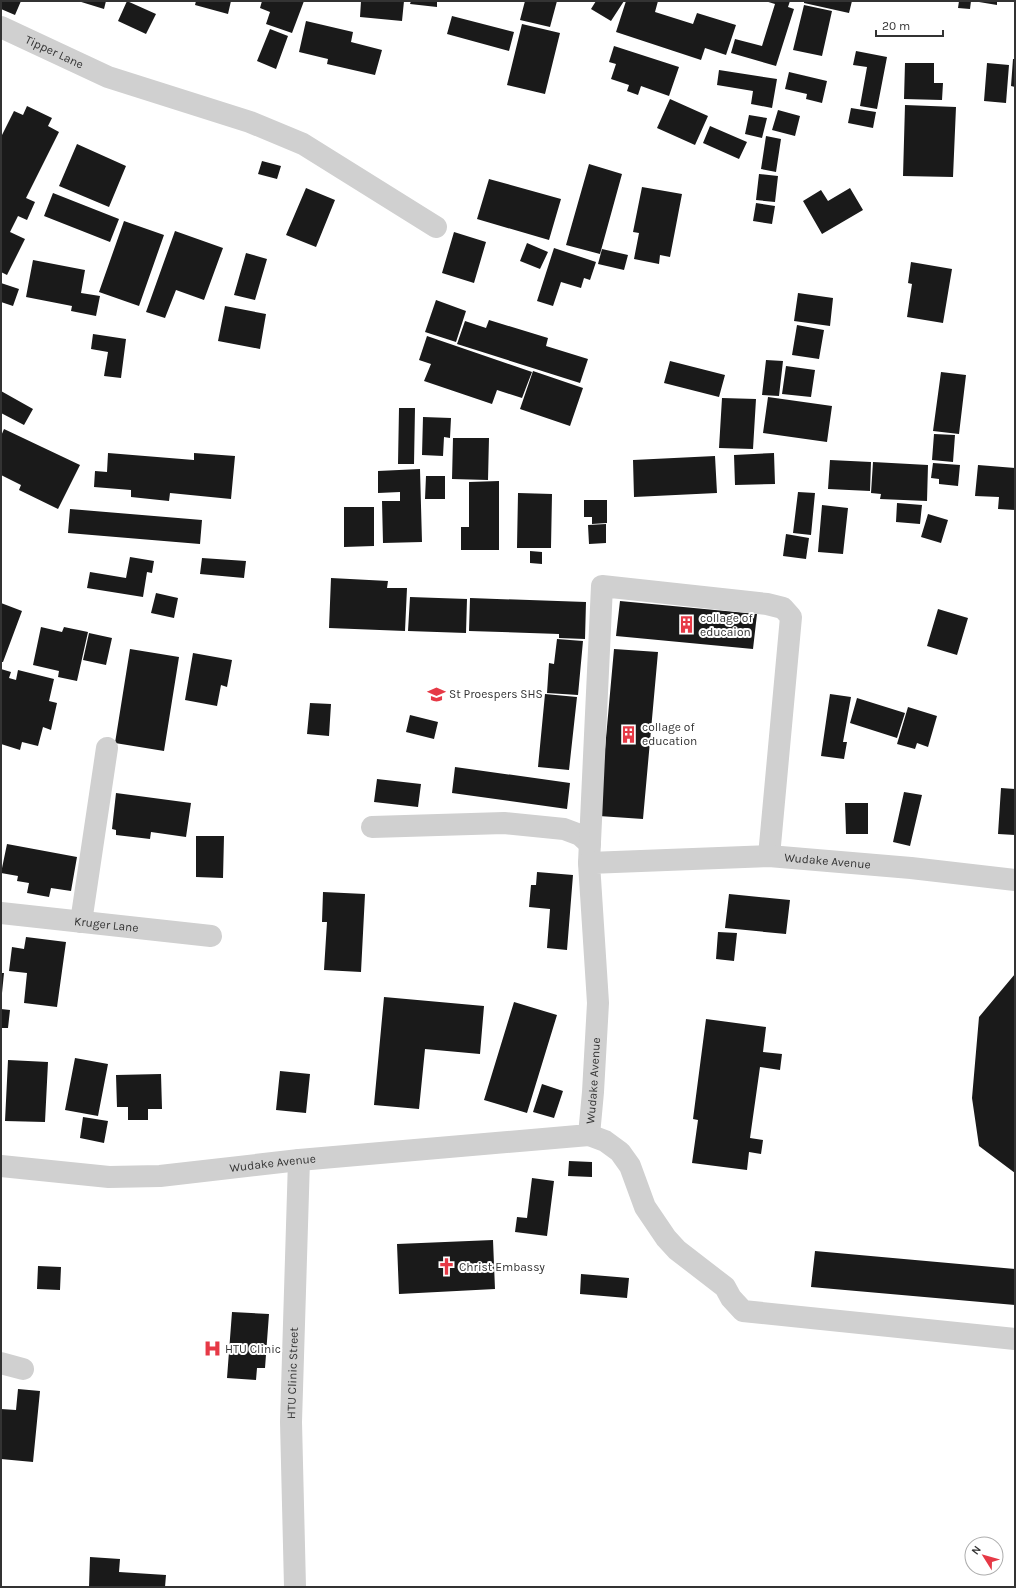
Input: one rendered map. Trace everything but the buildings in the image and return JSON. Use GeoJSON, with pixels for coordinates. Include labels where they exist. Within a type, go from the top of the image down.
{"type":"FeatureCollection","features":[{"type":"Feature","properties":{"kind":"street","name":"Tipper Lane"},"geometry":{"type":"LineString","coordinates":[[1,27],[108,77],[250,122],[303,144],[436,227]]}},
{"type":"Feature","properties":{"kind":"street"},"geometry":{"type":"LineString","coordinates":[[589,854],[602,586],[767,604],[783,608],[791,617],[769,856]]}},
{"type":"Feature","properties":{"kind":"street"},"geometry":{"type":"LineString","coordinates":[[81,922],[107,748]]}},
{"type":"Feature","properties":{"kind":"street"},"geometry":{"type":"LineString","coordinates":[[372,827],[504,823],[564,829],[580,835],[589,854]]}},
{"type":"Feature","properties":{"kind":"street","name":"Wudake Avenue"},"geometry":{"type":"LineString","coordinates":[[1,1166],[110,1177],[160,1176],[299,1160],[589,1135],[598,1004],[589,854],[769,856],[903,867],[1015,880]]}},
{"type":"Feature","properties":{"kind":"street","name":"Kruger Lane"},"geometry":{"type":"LineString","coordinates":[[1,913],[211,936]]}},
{"type":"Feature","properties":{"kind":"street"},"geometry":{"type":"LineString","coordinates":[[589,1135],[605,1141],[620,1152],[630,1166],[645,1207],[666,1238],[677,1250],[725,1288],[742,1311],[1015,1340]]}},
{"type":"Feature","properties":{"kind":"street","name":"HTU Clinic Street"},"geometry":{"type":"LineString","coordinates":[[295,1587],[291,1422],[299,1160]]}},
{"type":"Feature","properties":{"kind":"street"},"geometry":{"type":"LineString","coordinates":[[1,1363],[23,1369]]}},
{"type":"Feature","properties":{"kind":"place","name":"collage of educaion"},"geometry":{"type":"Point","coordinates":[687,625]}},
{"type":"Feature","properties":{"kind":"place","name":"St Proespers SHS"},"geometry":{"type":"Point","coordinates":[436,694]}},
{"type":"Feature","properties":{"kind":"place","name":"collage of education"},"geometry":{"type":"Point","coordinates":[629,734]}},
{"type":"Feature","properties":{"kind":"place","name":"Christ Embassy"},"geometry":{"type":"Point","coordinates":[446,1267]}},
{"type":"Feature","properties":{"kind":"place","name":"HTU Clinic"},"geometry":{"type":"Point","coordinates":[212,1349]}}]}
